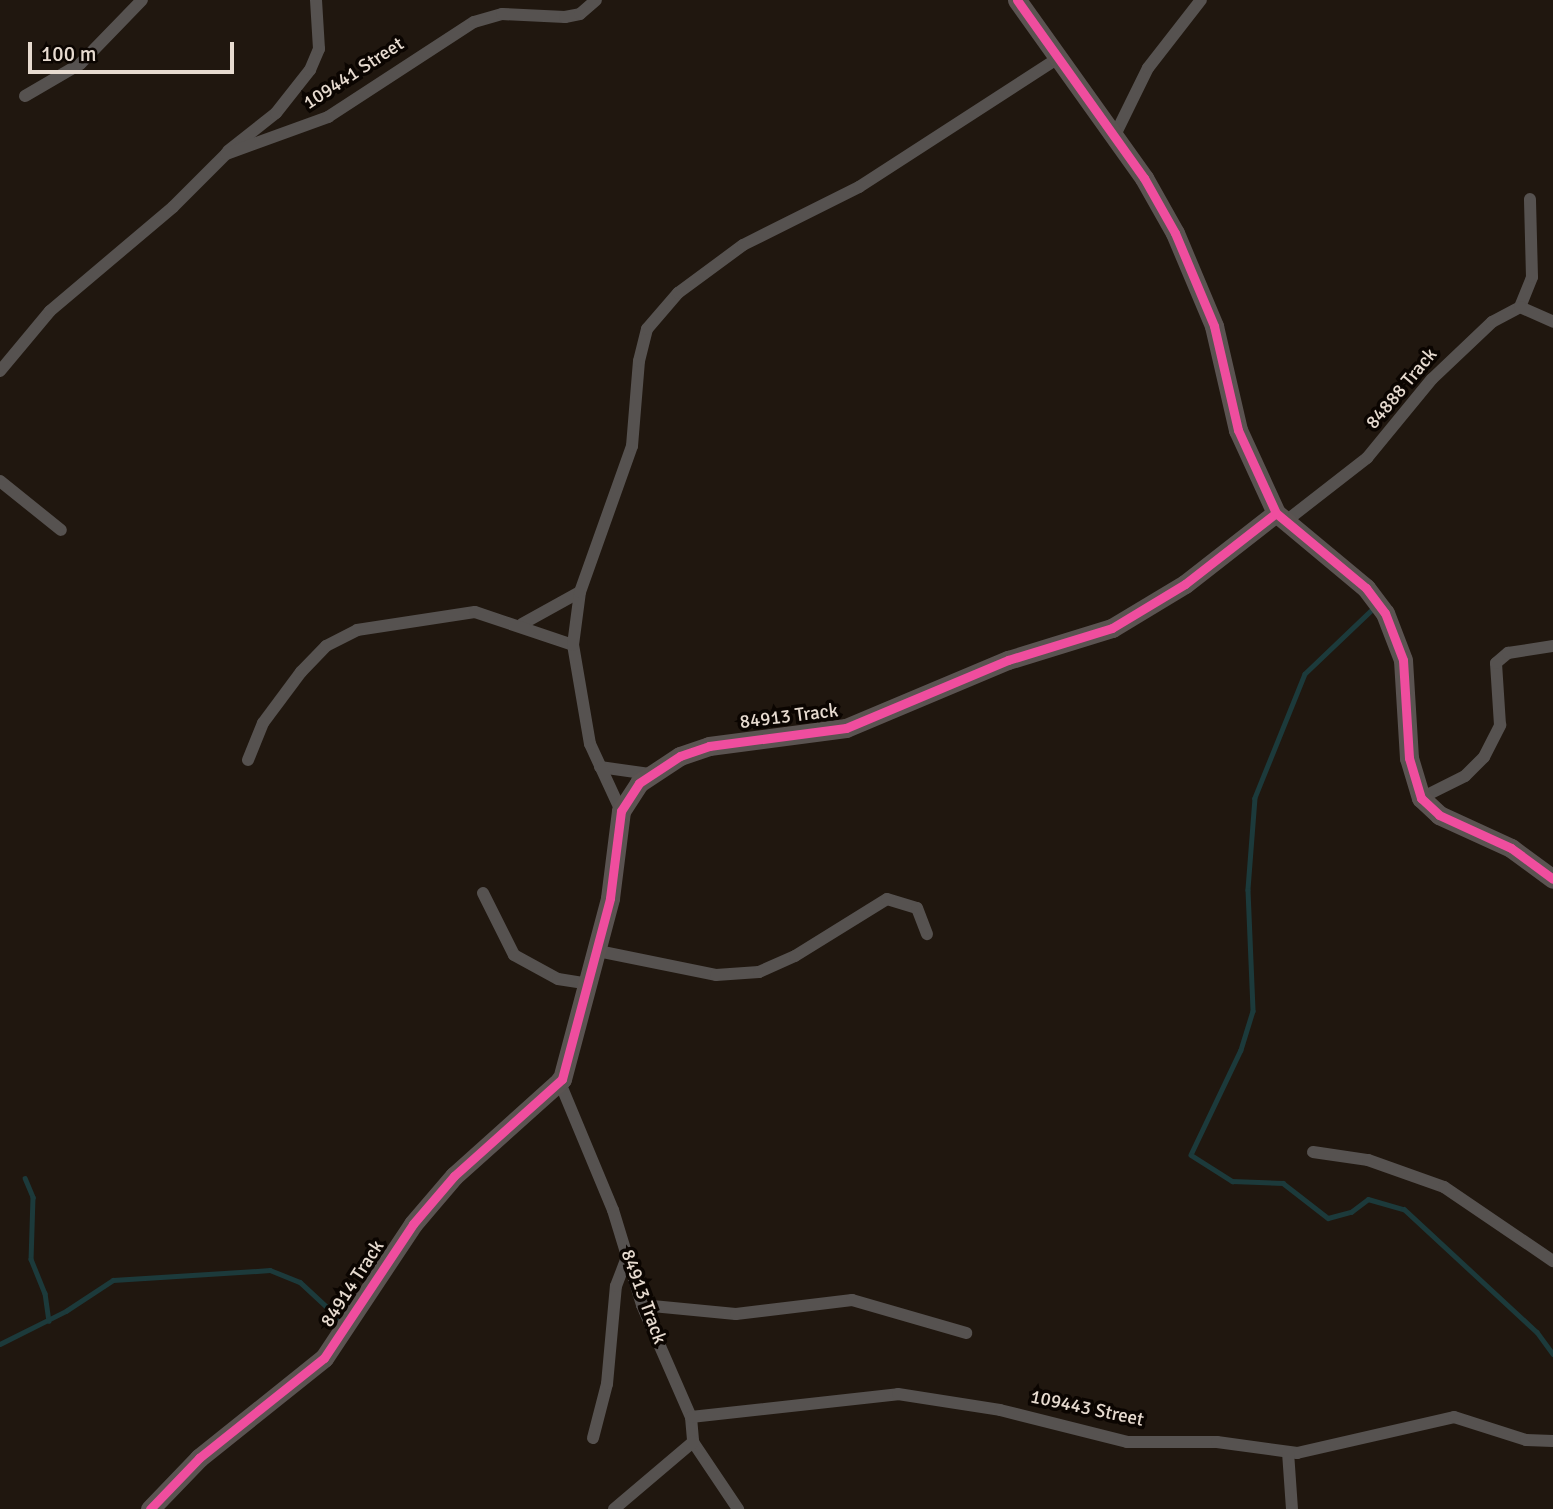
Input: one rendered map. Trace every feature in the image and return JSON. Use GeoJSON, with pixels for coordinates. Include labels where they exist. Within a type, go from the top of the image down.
{"type":"FeatureCollection","features":[{"type":"Feature","properties":{"kind":"street"},"geometry":{"type":"LineString","coordinates":[[25,96],[80,64],[142,0]]}},
{"type":"Feature","properties":{"kind":"street"},"geometry":{"type":"LineString","coordinates":[[226,154],[276,113],[310,70],[319,49],[316,0]]}},
{"type":"Feature","properties":{"kind":"street","name":"109441 Street"},"geometry":{"type":"LineString","coordinates":[[0,371],[50,311],[173,207],[226,154],[328,117],[474,22],[502,14],[565,17],[580,14],[596,0]]}},
{"type":"Feature","properties":{"kind":"street"},"geometry":{"type":"LineString","coordinates":[[1017,0],[1150,188],[1194,271],[1214,326],[1238,430],[1281,517],[1366,587],[1385,612],[1402,660],[1409,758],[1421,798],[1438,815],[1511,848],[1553,879]]}},
{"type":"Feature","properties":{"kind":"street"},"geometry":{"type":"LineString","coordinates":[[1114,137],[1148,68],[1201,0]]}},
{"type":"Feature","properties":{"kind":"street"},"geometry":{"type":"LineString","coordinates":[[621,811],[590,744],[573,645],[580,592],[632,446],[642,342],[660,313],[743,244],[859,187],[1057,59]]}},
{"type":"Feature","properties":{"kind":"street"},"geometry":{"type":"LineString","coordinates":[[1530,199],[1532,277],[1520,307],[1553,322]]}},
{"type":"Feature","properties":{"kind":"street","name":"84888 Track"},"geometry":{"type":"LineString","coordinates":[[1281,517],[1367,458],[1418,394],[1477,334],[1520,307]]}},
{"type":"Feature","properties":{"kind":"street"},"geometry":{"type":"LineString","coordinates":[[0,481],[61,530]]}},
{"type":"Feature","properties":{"kind":"street","name":"84913 Track"},"geometry":{"type":"LineString","coordinates":[[738,1509],[693,1442],[691,1417],[642,1305],[563,1072],[591,984],[621,811],[650,774],[709,746],[870,720],[979,671],[1112,628],[1185,584],[1281,517]]}},
{"type":"Feature","properties":{"kind":"street"},"geometry":{"type":"LineString","coordinates":[[522,624],[580,592]]}},
{"type":"Feature","properties":{"kind":"street"},"geometry":{"type":"LineString","coordinates":[[248,760],[277,702],[326,646],[345,635],[462,613],[522,624],[573,645]]}},
{"type":"Feature","properties":{"kind":"street"},"geometry":{"type":"LineString","coordinates":[[1421,798],[1465,776],[1485,757],[1500,725],[1496,663],[1508,653],[1553,646]]}},
{"type":"Feature","properties":{"kind":"street"},"geometry":{"type":"LineString","coordinates":[[600,767],[650,774]]}},
{"type":"Feature","properties":{"kind":"street"},"geometry":{"type":"LineString","coordinates":[[483,893],[514,955],[535,971],[591,984]]}},
{"type":"Feature","properties":{"kind":"street"},"geometry":{"type":"LineString","coordinates":[[598,951],[716,975],[759,972],[795,956],[887,899],[917,908],[927,934]]}},
{"type":"Feature","properties":{"kind":"street","name":"84914 Track"},"geometry":{"type":"LineString","coordinates":[[154,1508],[199,1458],[324,1358],[413,1224],[454,1177],[534,1109],[563,1072]]}},
{"type":"Feature","properties":{"kind":"street"},"geometry":{"type":"LineString","coordinates":[[1313,1152],[1368,1160],[1444,1187],[1553,1261]]}},
{"type":"Feature","properties":{"kind":"street"},"geometry":{"type":"LineString","coordinates":[[593,1438],[607,1384],[616,1286],[628,1258]]}},
{"type":"Feature","properties":{"kind":"street"},"geometry":{"type":"LineString","coordinates":[[642,1305],[736,1314],[852,1300],[966,1333]]}},
{"type":"Feature","properties":{"kind":"street","name":"109443 Street"},"geometry":{"type":"LineString","coordinates":[[691,1417],[898,1394],[1000,1410],[1127,1442],[1217,1442],[1289,1452],[1454,1417],[1526,1440],[1553,1441]]}},
{"type":"Feature","properties":{"kind":"street"},"geometry":{"type":"LineString","coordinates":[[614,1509],[693,1442]]}},
{"type":"Feature","properties":{"kind":"street"},"geometry":{"type":"LineString","coordinates":[[1289,1452],[1292,1509]]}},
{"type":"Feature","properties":{"kind":"waterway"},"geometry":{"type":"LineString","coordinates":[[1371,611],[1305,674],[1255,798],[1248,890],[1253,1011],[1241,1050],[1191,1155],[1232,1181],[1283,1183],[1328,1218],[1351,1212],[1368,1199],[1404,1209],[1537,1332],[1553,1354]]}},
{"type":"Feature","properties":{"kind":"waterway"},"geometry":{"type":"LineString","coordinates":[[25,1178],[33,1197],[31,1259],[45,1293],[49,1321]]}},
{"type":"Feature","properties":{"kind":"waterway"},"geometry":{"type":"LineString","coordinates":[[0,1344],[66,1311],[113,1280],[270,1270],[300,1282],[341,1320]]}},
{"type":"Feature","properties":{"kind":"cycle path"},"geometry":{"type":"LineString","coordinates":[[1017,0],[1144,178],[1175,233],[1214,326],[1238,430],[1276,513],[1366,588],[1385,613],[1403,660],[1409,758],[1421,798],[1439,815],[1511,848],[1553,879]]}},
{"type":"Feature","properties":{"kind":"cycle path"},"geometry":{"type":"LineString","coordinates":[[150,1509],[199,1458],[324,1358],[413,1224],[454,1176],[562,1079],[610,898],[621,811],[639,783],[680,756],[709,746],[846,728],[1008,660],[1112,628],[1185,584],[1276,513]]}}]}
